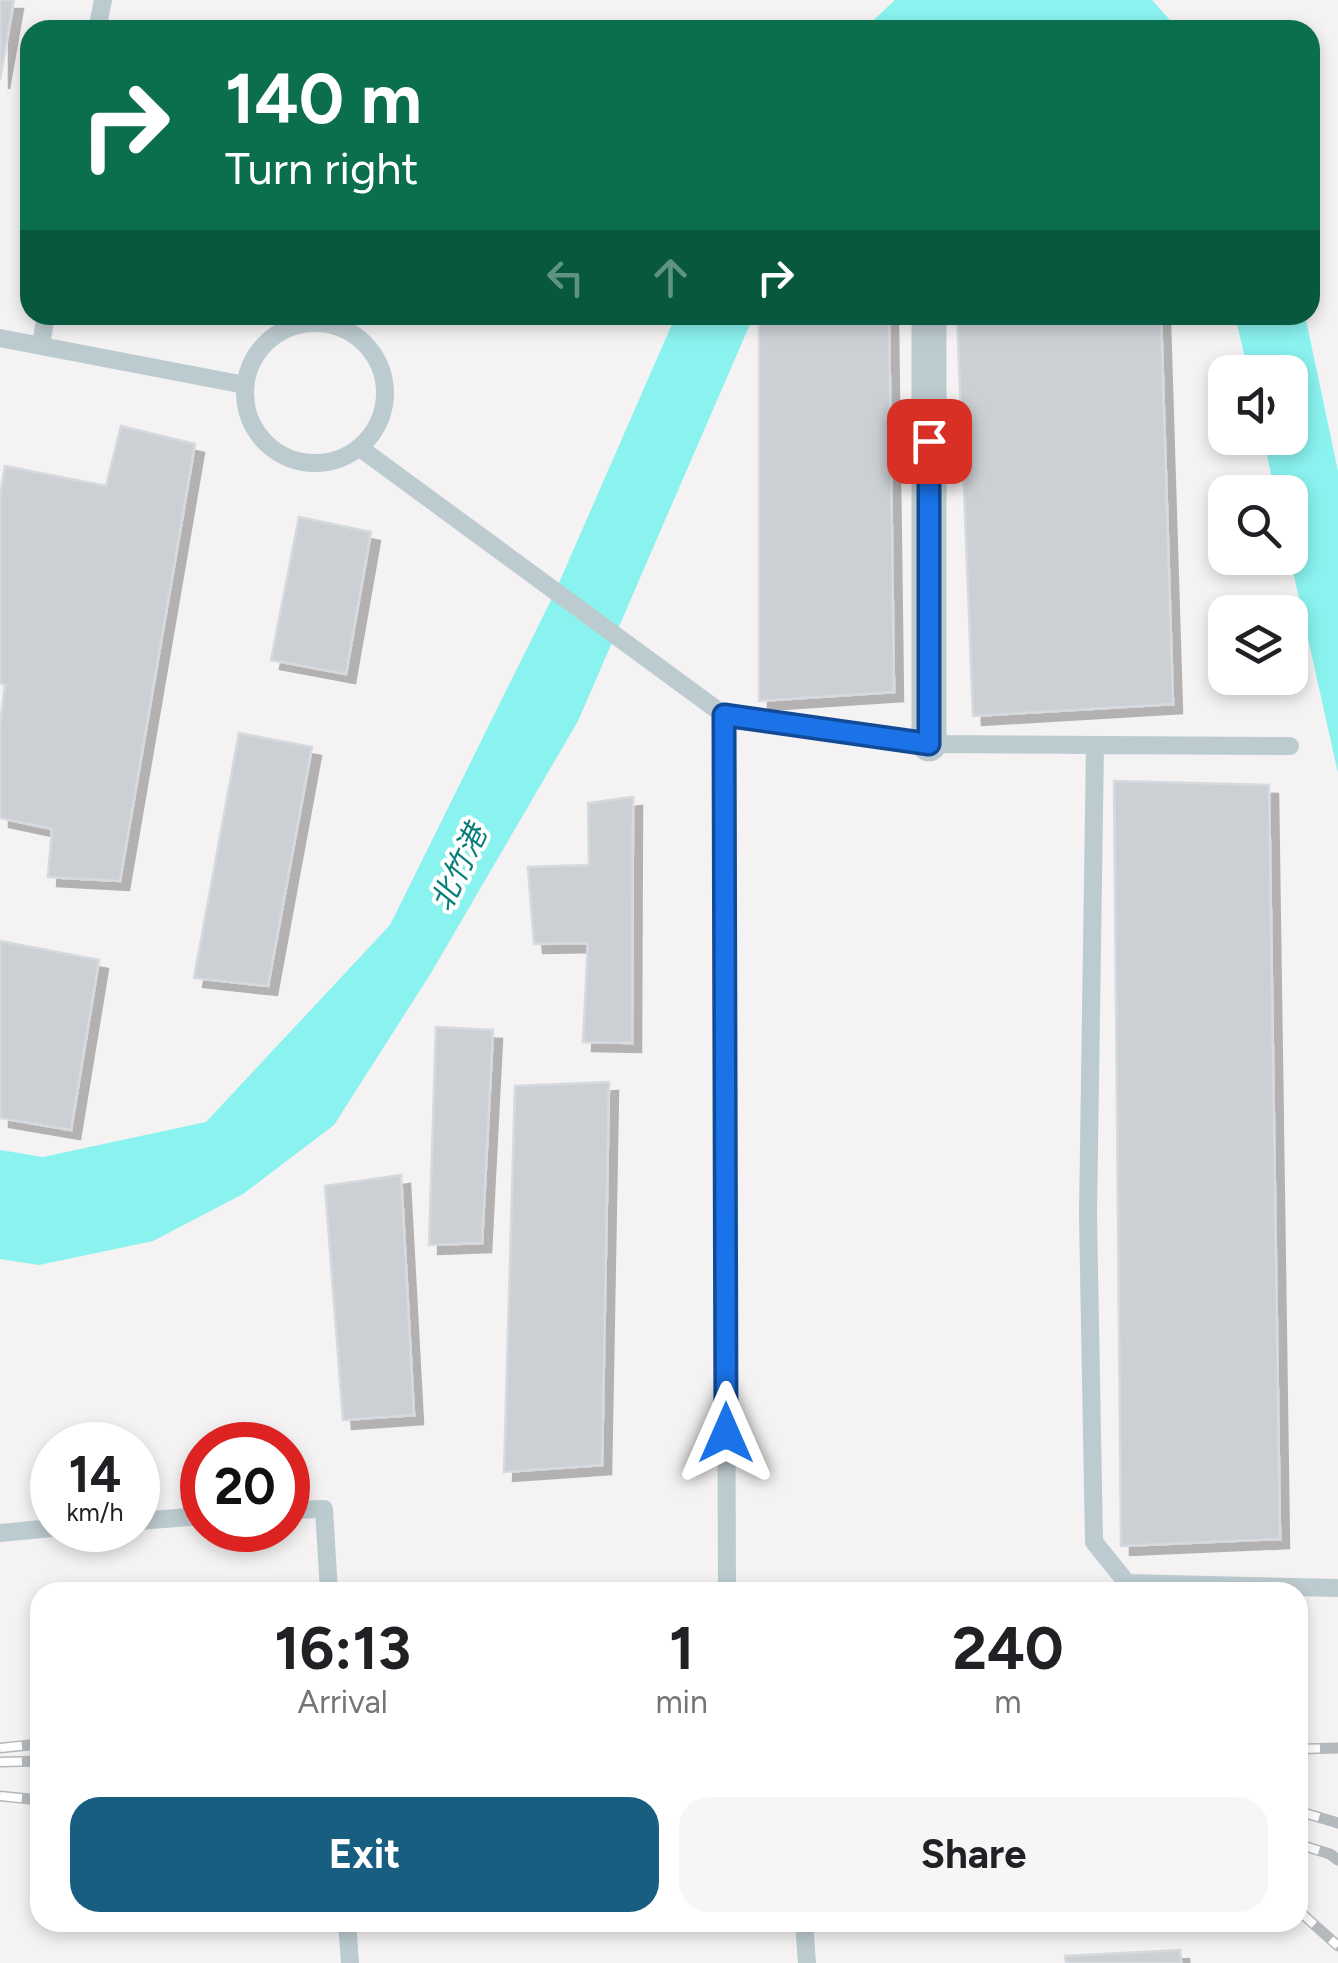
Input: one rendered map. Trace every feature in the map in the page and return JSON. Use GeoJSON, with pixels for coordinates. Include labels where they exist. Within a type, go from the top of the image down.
{"type":"FeatureCollection","features":[{"type":"Feature","properties":{"kind":"street"},"geometry":{"type":"LineString","coordinates":[[929,328],[929,744]]}},
{"type":"Feature","properties":{"kind":"lane"},"geometry":{"type":"LineString","coordinates":[[41,346],[44,325]]}},
{"type":"Feature","properties":{"kind":"lane"},"geometry":{"type":"LineString","coordinates":[[299,325],[283,330],[265,344],[252,362],[245,385],[246,408],[256,431],[271,448],[292,460],[315,464],[339,460],[360,448],[375,430],[384,409],[386,386],[380,364],[367,345],[349,331],[331,325]]}},
{"type":"Feature","properties":{"kind":"lane"},"geometry":{"type":"LineString","coordinates":[[0,338],[245,385]]}},
{"type":"Feature","properties":{"kind":"lane"},"geometry":{"type":"LineString","coordinates":[[360,448],[724,715],[929,744],[1290,746]]}},
{"type":"Feature","properties":{"kind":"lane"},"geometry":{"type":"LineString","coordinates":[[724,715],[726,1582]]}},
{"type":"Feature","properties":{"kind":"lane"},"geometry":{"type":"LineString","coordinates":[[1095,745],[1088,1215],[1094,1542],[1126,1582]]}},
{"type":"Feature","properties":{"kind":"lane"},"geometry":{"type":"LineString","coordinates":[[310,1509],[324,1509],[328,1582]]}},
{"type":"Feature","properties":{"kind":"lane"},"geometry":{"type":"LineString","coordinates":[[0,1532],[30,1530]]}},
{"type":"Feature","properties":{"kind":"lane"},"geometry":{"type":"LineString","coordinates":[[1308,1587],[1338,1588]]}},
{"type":"Feature","properties":{"kind":"lane"},"geometry":{"type":"LineString","coordinates":[[348,1932],[350,1963]]}},
{"type":"Feature","properties":{"kind":"lane"},"geometry":{"type":"LineString","coordinates":[[805,1932],[807,1963]]}},
{"type":"Feature","properties":{"kind":"water"},"geometry":{"type":"Polygon","coordinates":[[[895,0],[1152,0],[1170,20],[874,20],[895,0]]]}},
{"type":"Feature","properties":{"kind":"water","name":"北竹港"},"geometry":{"type":"Polygon","coordinates":[[[672,325],[750,325],[578,721],[431,973],[334,1125],[243,1194],[153,1241],[39,1265],[0,1259],[0,1150],[43,1157],[206,1122],[390,925],[555,592],[672,325]]]}},
{"type":"Feature","properties":{"kind":"water"},"geometry":{"type":"Polygon","coordinates":[[[1237,325],[1307,325],[1338,471],[1338,773],[1308,639],[1308,595],[1298,595],[1294,575],[1308,575],[1308,475],[1271,475],[1267,455],[1308,455],[1308,355],[1244,355],[1237,325]]]}},
{"type":"Feature","properties":{"kind":"building"},"geometry":{"type":"Polygon","coordinates":[[[0,0],[14,0],[0,80],[0,0]]]}},
{"type":"Feature","properties":{"kind":"building"},"geometry":{"type":"Polygon","coordinates":[[[759,325],[889,325],[894,692],[759,701],[759,325]]]}},
{"type":"Feature","properties":{"kind":"building"},"geometry":{"type":"Polygon","coordinates":[[[957,325],[1161,325],[1173,704],[973,716],[957,325]]]}},
{"type":"Feature","properties":{"kind":"building"},"geometry":{"type":"Polygon","coordinates":[[[121,426],[195,444],[120,881],[48,877],[52,829],[0,818],[0,724],[5,685],[0,683],[0,496],[5,466],[106,486],[121,426]]]}},
{"type":"Feature","properties":{"kind":"building"},"geometry":{"type":"Polygon","coordinates":[[[299,517],[371,532],[346,674],[271,660],[299,517]]]}},
{"type":"Feature","properties":{"kind":"building"},"geometry":{"type":"Polygon","coordinates":[[[239,733],[312,747],[268,986],[194,978],[239,733]]]}},
{"type":"Feature","properties":{"kind":"building"},"geometry":{"type":"Polygon","coordinates":[[[1114,781],[1269,785],[1280,1539],[1121,1546],[1114,781]]]}},
{"type":"Feature","properties":{"kind":"building"},"geometry":{"type":"Polygon","coordinates":[[[633,797],[632,1043],[583,1042],[588,943],[534,944],[528,867],[589,865],[588,803],[633,797]]]}},
{"type":"Feature","properties":{"kind":"building"},"geometry":{"type":"Polygon","coordinates":[[[0,941],[99,960],[71,1130],[0,1118],[0,941]]]}},
{"type":"Feature","properties":{"kind":"building"},"geometry":{"type":"Polygon","coordinates":[[[436,1027],[493,1030],[482,1243],[429,1245],[436,1027]]]}},
{"type":"Feature","properties":{"kind":"building"},"geometry":{"type":"Polygon","coordinates":[[[609,1082],[602,1465],[504,1472],[515,1086],[609,1082]]]}},
{"type":"Feature","properties":{"kind":"building"},"geometry":{"type":"Polygon","coordinates":[[[401,1175],[414,1415],[343,1420],[325,1186],[401,1175]]]}},
{"type":"Feature","properties":{"kind":"building"},"geometry":{"type":"Polygon","coordinates":[[[1180,1950],[1181,1963],[1066,1963],[1065,1956],[1180,1950]]]}},
{"type":"Feature","properties":{"kind":"railway"},"geometry":{"type":"LineString","coordinates":[[0,1748],[30,1745]]}},
{"type":"Feature","properties":{"kind":"railway"},"geometry":{"type":"LineString","coordinates":[[1308,1749],[1338,1748]]}},
{"type":"Feature","properties":{"kind":"railway"},"geometry":{"type":"LineString","coordinates":[[0,1762],[30,1761]]}},
{"type":"Feature","properties":{"kind":"railway"},"geometry":{"type":"LineString","coordinates":[[0,1796],[30,1799]]}},
{"type":"Feature","properties":{"kind":"railway"},"geometry":{"type":"LineString","coordinates":[[1308,1814],[1338,1823]]}},
{"type":"Feature","properties":{"kind":"railway"},"geometry":{"type":"LineString","coordinates":[[1308,1847],[1338,1860]]}},
{"type":"Feature","properties":{"kind":"railway"},"geometry":{"type":"LineString","coordinates":[[1308,1919],[1338,1946]]}},
{"type":"Feature","properties":{"kind":"route"},"geometry":{"type":"LineString","coordinates":[[726,1433],[724,715],[929,744],[929,441]]}}]}
